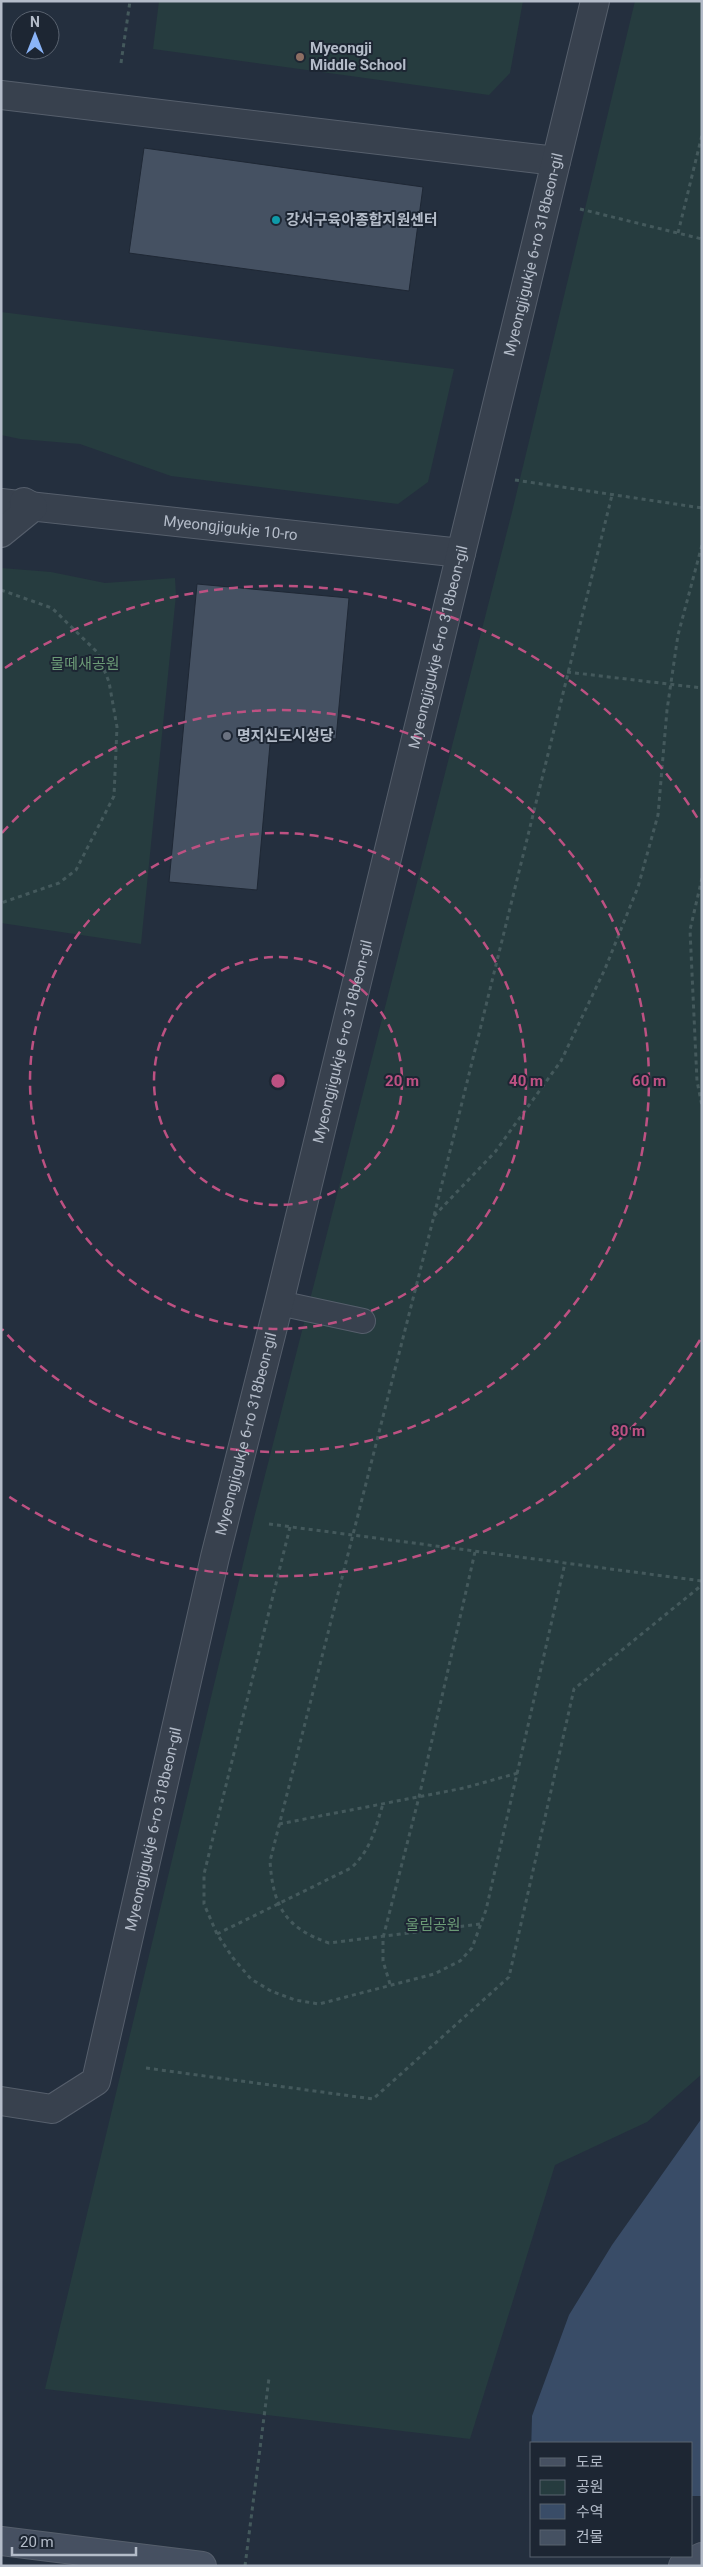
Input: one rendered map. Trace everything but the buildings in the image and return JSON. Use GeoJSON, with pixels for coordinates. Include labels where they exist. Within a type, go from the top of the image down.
{"type":"FeatureCollection","features":[{"type":"Feature","properties":{"kind":"main road"},"geometry":{"type":"LineString","coordinates":[[1,2541],[202,2566]]}},
{"type":"Feature","properties":{"kind":"main road"},"geometry":{"type":"LineString","coordinates":[[682,2566],[702,2557]]}},
{"type":"Feature","properties":{"kind":"street","name":"Myeongjigukje 6-ro 318beon-gil"},"geometry":{"type":"LineString","coordinates":[[1,2101],[52,2109],[96,2081],[214,1557],[280,1302],[595,1]]}},
{"type":"Feature","properties":{"kind":"street"},"geometry":{"type":"LineString","coordinates":[[1,95],[556,161]]}},
{"type":"Feature","properties":{"kind":"street"},"geometry":{"type":"LineString","coordinates":[[1,489],[33,507],[1,533]]}},
{"type":"Feature","properties":{"kind":"street","name":"Myeongjigukje 10-ro"},"geometry":{"type":"LineString","coordinates":[[1,503],[461,553]]}},
{"type":"Feature","properties":{"kind":"lane"},"geometry":{"type":"LineString","coordinates":[[280,1302],[363,1321]]}},
{"type":"Feature","properties":{"kind":"path"},"geometry":{"type":"LineString","coordinates":[[121,63],[130,1]]}},
{"type":"Feature","properties":{"kind":"path"},"geometry":{"type":"LineString","coordinates":[[678,233],[702,135]]}},
{"type":"Feature","properties":{"kind":"path"},"geometry":{"type":"LineString","coordinates":[[576,208],[702,239]]}},
{"type":"Feature","properties":{"kind":"path"},"geometry":{"type":"LineString","coordinates":[[509,479],[702,508]]}},
{"type":"Feature","properties":{"kind":"path"},"geometry":{"type":"LineString","coordinates":[[480,1924],[383,1938],[329,1943],[309,1936],[287,1920],[272,1886],[270,1861],[434,1216],[612,495]]}},
{"type":"Feature","properties":{"kind":"path"},"geometry":{"type":"LineString","coordinates":[[434,1216],[495,1152],[560,1061],[604,969],[638,887],[658,815],[670,684],[678,635],[702,545]]}},
{"type":"Feature","properties":{"kind":"path"},"geometry":{"type":"LineString","coordinates":[[1,590],[52,608],[97,652],[109,682],[117,727],[114,796],[76,870],[59,883],[1,903]]}},
{"type":"Feature","properties":{"kind":"path"},"geometry":{"type":"LineString","coordinates":[[567,672],[702,688]]}},
{"type":"Feature","properties":{"kind":"path"},"geometry":{"type":"LineString","coordinates":[[702,878],[690,930],[697,1081],[702,1106]]}},
{"type":"Feature","properties":{"kind":"path"},"geometry":{"type":"LineString","coordinates":[[269,1524],[702,1583]]}},
{"type":"Feature","properties":{"kind":"path"},"geometry":{"type":"LineString","coordinates":[[290,1527],[204,1874],[204,1904],[217,1934],[233,1958],[251,1979],[271,1991],[295,2000],[319,2004],[434,1974],[460,1961],[472,1948],[486,1910],[565,1564]]}},
{"type":"Feature","properties":{"kind":"path"},"geometry":{"type":"LineString","coordinates":[[390,1984],[383,1961],[383,1938],[419,1797],[475,1552]]}},
{"type":"Feature","properties":{"kind":"path"},"geometry":{"type":"LineString","coordinates":[[146,2068],[373,2099],[509,1977],[574,1689],[702,1583]]}},
{"type":"Feature","properties":{"kind":"path"},"geometry":{"type":"LineString","coordinates":[[280,1824],[464,1788],[518,1773]]}},
{"type":"Feature","properties":{"kind":"path"},"geometry":{"type":"LineString","coordinates":[[217,1934],[350,1868],[363,1857],[372,1839],[383,1804]]}},
{"type":"Feature","properties":{"kind":"path"},"geometry":{"type":"LineString","coordinates":[[244,2566],[269,2378]]}},
{"type":"Feature","properties":{"kind":"green space","name":"Myeongji Middle School"},"geometry":{"type":"Polygon","coordinates":[[[159,1],[523,1],[510,73],[489,95],[153,49],[159,1]]]}},
{"type":"Feature","properties":{"kind":"green space","name":"울림공원"},"geometry":{"type":"Polygon","coordinates":[[[635,1],[702,1],[702,2074],[647,2122],[555,2165],[470,2439],[45,2389],[254,1518],[512,512],[635,1]]]}},
{"type":"Feature","properties":{"kind":"green space"},"geometry":{"type":"Polygon","coordinates":[[[1,312],[454,369],[428,482],[398,504],[171,476],[80,444],[20,439],[1,435],[1,312]]]}},
{"type":"Feature","properties":{"kind":"green space","name":"물떼새공원"},"geometry":{"type":"Polygon","coordinates":[[[1,568],[51,572],[105,583],[175,578],[176,595],[141,944],[1,923],[1,568]]]}},
{"type":"Feature","properties":{"kind":"water"},"geometry":{"type":"Polygon","coordinates":[[[702,2118],[702,2496],[693,2496],[693,2442],[531,2442],[532,2416],[569,2315],[612,2245],[702,2118]]]}},
{"type":"Feature","properties":{"kind":"place","name":"Myeongji Middle School"},"geometry":{"type":"Point","coordinates":[300,57]}},
{"type":"Feature","properties":{"kind":"place","name":"강서구육아종합지원센터"},"geometry":{"type":"Point","coordinates":[276,220]}},
{"type":"Feature","properties":{"kind":"place","name":"명지신도시성당"},"geometry":{"type":"Point","coordinates":[227,736]}}]}
